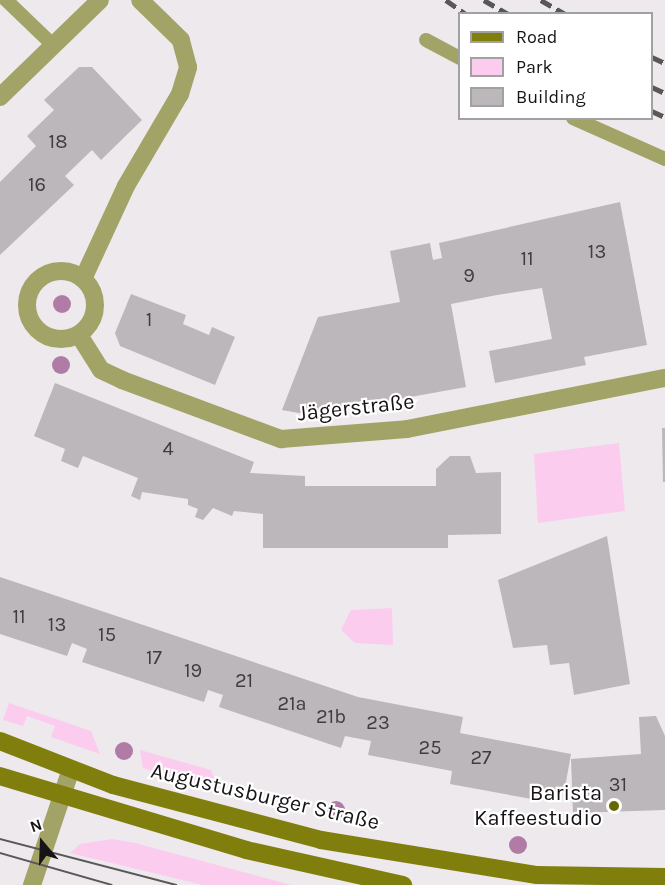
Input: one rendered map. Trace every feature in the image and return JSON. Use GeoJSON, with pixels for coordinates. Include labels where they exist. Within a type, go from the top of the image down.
{"type":"FeatureCollection","features":[{"type":"Feature","properties":{"kind":"main road","name":"Augustusburger Straße"},"geometry":{"type":"LineString","coordinates":[[0,741],[70,772],[321,840],[537,875],[665,877]]}},
{"type":"Feature","properties":{"kind":"main road"},"geometry":{"type":"LineString","coordinates":[[0,776],[246,850],[403,885]]}},
{"type":"Feature","properties":{"kind":"street"},"geometry":{"type":"LineString","coordinates":[[83,279],[126,186],[180,94],[188,67],[181,40],[140,0]]}},
{"type":"Feature","properties":{"kind":"street"},"geometry":{"type":"LineString","coordinates":[[0,97],[99,1]]}},
{"type":"Feature","properties":{"kind":"street"},"geometry":{"type":"LineString","coordinates":[[67,272],[83,279],[92,291],[95,310],[79,335],[48,337],[31,323],[27,301],[45,275],[67,272]]}},
{"type":"Feature","properties":{"kind":"street","name":"Jägerstraße"},"geometry":{"type":"LineString","coordinates":[[79,335],[100,370],[220,420],[281,439],[407,429],[665,378]]}},
{"type":"Feature","properties":{"kind":"street"},"geometry":{"type":"LineString","coordinates":[[32,885],[70,772]]}},
{"type":"Feature","properties":{"kind":"lane"},"geometry":{"type":"LineString","coordinates":[[6,0],[54,46]]}},
{"type":"Feature","properties":{"kind":"lane"},"geometry":{"type":"LineString","coordinates":[[426,40],[458,57]]}},
{"type":"Feature","properties":{"kind":"lane"},"geometry":{"type":"LineString","coordinates":[[577,120],[665,159]]}},
{"type":"Feature","properties":{"kind":"green space"},"geometry":{"type":"Polygon","coordinates":[[[619,443],[625,511],[538,523],[534,454],[619,443]]]}},
{"type":"Feature","properties":{"kind":"green space"},"geometry":{"type":"Polygon","coordinates":[[[392,608],[393,645],[355,643],[341,630],[351,610],[392,608]]]}},
{"type":"Feature","properties":{"kind":"green space"},"geometry":{"type":"Polygon","coordinates":[[[9,703],[91,731],[100,754],[51,737],[55,726],[27,716],[23,726],[3,720],[9,703]]]}},
{"type":"Feature","properties":{"kind":"green space"},"geometry":{"type":"Polygon","coordinates":[[[140,750],[211,770],[219,791],[143,768],[140,750]]]}},
{"type":"Feature","properties":{"kind":"green space"},"geometry":{"type":"Polygon","coordinates":[[[112,839],[135,843],[291,885],[203,885],[70,853],[80,844],[112,839]]]}},
{"type":"Feature","properties":{"kind":"building"},"geometry":{"type":"Polygon","coordinates":[[[79,67],[92,67],[142,120],[101,160],[92,150],[65,176],[74,185],[0,255],[0,182],[36,146],[27,136],[54,110],[44,100],[79,67]]]}},
{"type":"Feature","properties":{"kind":"building"},"geometry":{"type":"Polygon","coordinates":[[[620,202],[647,345],[584,357],[586,365],[495,383],[489,351],[552,339],[542,288],[497,295],[451,304],[466,387],[310,415],[282,410],[318,317],[400,302],[390,251],[430,243],[433,260],[442,258],[439,243],[620,202]]]}},
{"type":"Feature","properties":{"kind":"building"},"geometry":{"type":"Polygon","coordinates":[[[131,294],[186,315],[183,324],[209,335],[212,327],[235,337],[215,385],[120,346],[115,333],[131,294]]]}},
{"type":"Feature","properties":{"kind":"building"},"geometry":{"type":"Polygon","coordinates":[[[55,383],[254,462],[250,473],[305,476],[305,486],[436,486],[436,469],[450,456],[470,456],[476,473],[501,472],[501,534],[448,535],[448,548],[263,548],[263,514],[234,511],[232,516],[213,508],[203,520],[195,517],[198,509],[188,505],[188,499],[142,492],[140,500],[131,496],[138,478],[83,456],[78,468],[61,461],[65,449],[34,436],[55,383]]]}},
{"type":"Feature","properties":{"kind":"building"},"geometry":{"type":"Polygon","coordinates":[[[662,428],[665,428],[665,482],[663,482],[662,428]]]}},
{"type":"Feature","properties":{"kind":"building"},"geometry":{"type":"Polygon","coordinates":[[[607,536],[630,684],[574,695],[569,663],[550,665],[547,645],[513,648],[498,580],[607,536]]]}},
{"type":"Feature","properties":{"kind":"building"},"geometry":{"type":"Polygon","coordinates":[[[0,577],[358,697],[463,717],[460,733],[571,754],[564,793],[539,788],[537,800],[450,784],[452,771],[368,755],[371,741],[345,736],[341,748],[219,707],[223,695],[208,690],[204,702],[82,662],[87,649],[72,643],[67,656],[0,634],[0,577]]]}},
{"type":"Feature","properties":{"kind":"building"},"geometry":{"type":"Polygon","coordinates":[[[656,716],[665,736],[665,810],[573,813],[571,759],[641,754],[639,717],[656,716]]]}},
{"type":"Feature","properties":{"kind":"tram line"},"geometry":{"type":"LineString","coordinates":[[0,839],[176,885]]}},
{"type":"Feature","properties":{"kind":"tram line"},"geometry":{"type":"LineString","coordinates":[[0,853],[112,885]]}},
{"type":"Feature","properties":{"kind":"railway"},"geometry":{"type":"LineString","coordinates":[[446,0],[463,12]]}},
{"type":"Feature","properties":{"kind":"railway"},"geometry":{"type":"LineString","coordinates":[[484,0],[505,12]]}},
{"type":"Feature","properties":{"kind":"railway"},"geometry":{"type":"LineString","coordinates":[[541,0],[562,12]]}},
{"type":"Feature","properties":{"kind":"railway"},"geometry":{"type":"LineString","coordinates":[[653,57],[665,63]]}},
{"type":"Feature","properties":{"kind":"railway"},"geometry":{"type":"LineString","coordinates":[[653,87],[665,93]]}},
{"type":"Feature","properties":{"kind":"railway"},"geometry":{"type":"LineString","coordinates":[[653,111],[665,117]]}},
{"type":"Feature","properties":{"kind":"place","name":"Barista Kaffeestudio"},"geometry":{"type":"Point","coordinates":[614,806]}}]}
